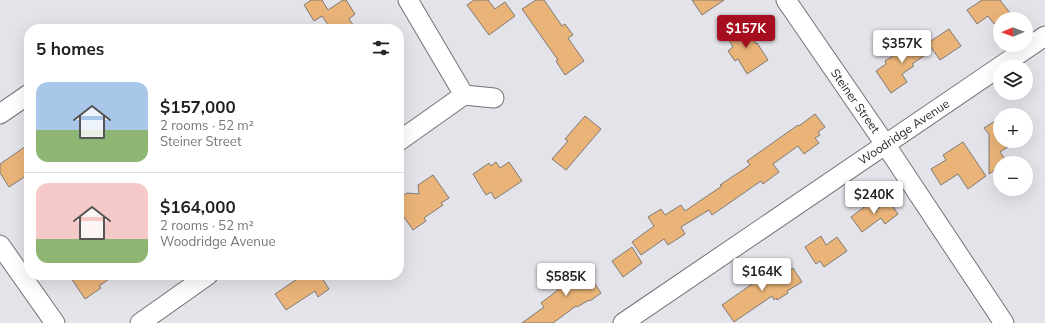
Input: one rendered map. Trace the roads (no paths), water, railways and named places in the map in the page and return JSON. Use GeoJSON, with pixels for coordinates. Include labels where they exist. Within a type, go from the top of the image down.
{"type":"FeatureCollection","features":[{"type":"Feature","properties":{"kind":"street"},"geometry":{"type":"LineString","coordinates":[[408,0],[464,95]]}},
{"type":"Feature","properties":{"kind":"street","name":"Steiner Street"},"geometry":{"type":"LineString","coordinates":[[786,0],[885,144],[1004,323]]}},
{"type":"Feature","properties":{"kind":"street","name":"Woodridge Avenue"},"geometry":{"type":"LineString","coordinates":[[624,323],[1045,36]]}},
{"type":"Feature","properties":{"kind":"street"},"geometry":{"type":"LineString","coordinates":[[404,137],[464,95],[494,98]]}},
{"type":"Feature","properties":{"kind":"street"},"geometry":{"type":"LineString","coordinates":[[0,114],[24,97]]}},
{"type":"Feature","properties":{"kind":"street"},"geometry":{"type":"LineString","coordinates":[[0,245],[24,280]]}},
{"type":"Feature","properties":{"kind":"street"},"geometry":{"type":"LineString","coordinates":[[24,280],[54,323]]}},
{"type":"Feature","properties":{"kind":"street"},"geometry":{"type":"LineString","coordinates":[[140,323],[201,280]]}}]}
